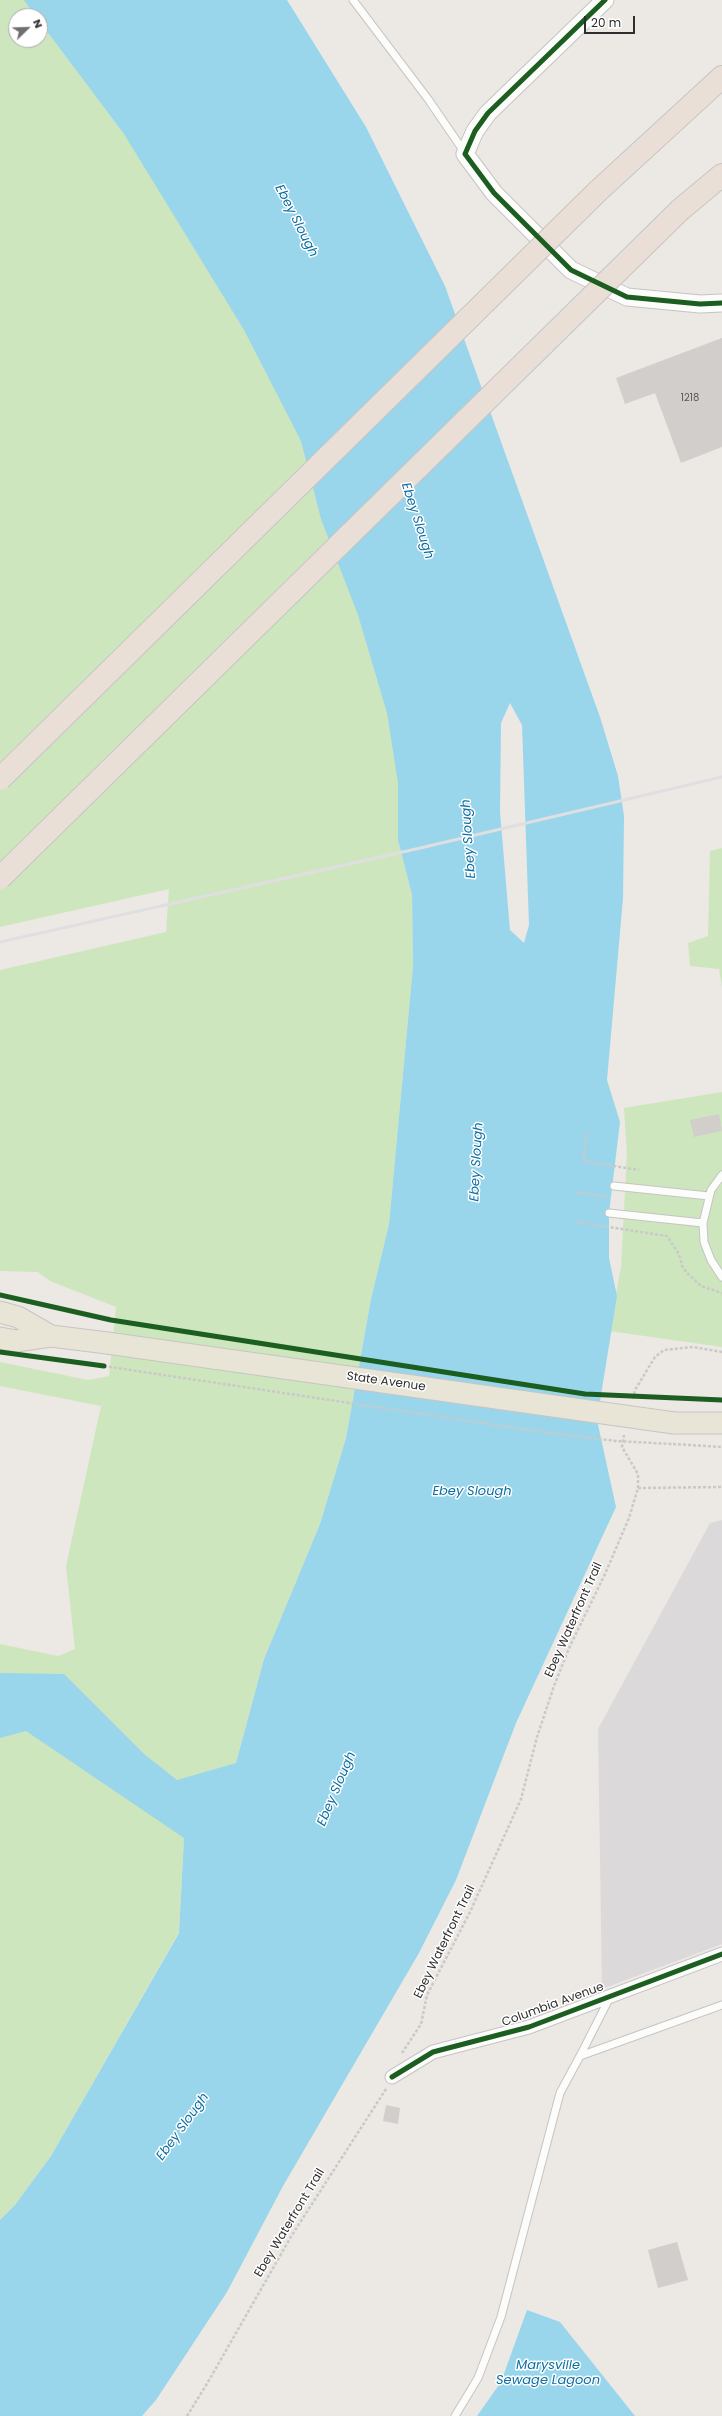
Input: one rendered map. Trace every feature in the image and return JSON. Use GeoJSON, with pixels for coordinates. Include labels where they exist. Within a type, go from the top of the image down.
{"type":"FeatureCollection","features":[{"type":"Feature","properties":{"kind":"highway"},"geometry":{"type":"LineString","coordinates":[[0,779],[598,191],[722,77]]}},
{"type":"Feature","properties":{"kind":"highway"},"geometry":{"type":"LineString","coordinates":[[0,878],[680,210],[722,175]]}},
{"type":"Feature","properties":{"kind":"main road","name":"State Avenue"},"geometry":{"type":"LineString","coordinates":[[0,1312],[18,1317],[51,1336]]}},
{"type":"Feature","properties":{"kind":"main road","name":"State Avenue"},"geometry":{"type":"LineString","coordinates":[[0,1338],[16,1341],[51,1336],[674,1423],[722,1423]]}},
{"type":"Feature","properties":{"kind":"street"},"geometry":{"type":"LineString","coordinates":[[605,0],[488,113],[475,131],[465,154],[494,193],[572,270],[627,297],[700,304],[722,303]]}},
{"type":"Feature","properties":{"kind":"street","name":"Columbia Avenue"},"geometry":{"type":"LineString","coordinates":[[392,2077],[433,2052],[529,2027],[722,1954]]}},
{"type":"Feature","properties":{"kind":"lane"},"geometry":{"type":"LineString","coordinates":[[353,0],[432,104],[465,154]]}},
{"type":"Feature","properties":{"kind":"lane"},"geometry":{"type":"LineString","coordinates":[[722,1176],[709,1196],[703,1223],[704,1242],[711,1260],[722,1277]]}},
{"type":"Feature","properties":{"kind":"lane"},"geometry":{"type":"LineString","coordinates":[[614,1186],[709,1196]]}},
{"type":"Feature","properties":{"kind":"lane"},"geometry":{"type":"LineString","coordinates":[[609,1214],[703,1223]]}},
{"type":"Feature","properties":{"kind":"lane"},"geometry":{"type":"LineString","coordinates":[[455,2416],[478,2378],[501,2317],[560,2093],[611,1995]]}},
{"type":"Feature","properties":{"kind":"lane"},"geometry":{"type":"LineString","coordinates":[[580,2056],[722,2005]]}},
{"type":"Feature","properties":{"kind":"path"},"geometry":{"type":"LineString","coordinates":[[587,1132],[583,1161],[639,1170]]}},
{"type":"Feature","properties":{"kind":"path"},"geometry":{"type":"LineString","coordinates":[[576,1192],[613,1198]]}},
{"type":"Feature","properties":{"kind":"path"},"geometry":{"type":"LineString","coordinates":[[576,1222],[667,1236],[679,1254],[682,1266],[687,1273],[701,1286],[722,1293]]}},
{"type":"Feature","properties":{"kind":"path"},"geometry":{"type":"LineString","coordinates":[[103,1318],[111,1320]]}},
{"type":"Feature","properties":{"kind":"path"},"geometry":{"type":"LineString","coordinates":[[632,1404],[635,1390],[655,1357],[664,1350],[694,1347],[722,1352]]}},
{"type":"Feature","properties":{"kind":"path"},"geometry":{"type":"LineString","coordinates":[[96,1365],[549,1433],[616,1441],[722,1447]]}},
{"type":"Feature","properties":{"kind":"path"},"geometry":{"type":"LineString","coordinates":[[638,1488],[722,1487]]}},
{"type":"Feature","properties":{"kind":"shaded area"},"geometry":{"type":"Polygon","coordinates":[[[722,1520],[722,1944],[602,1989],[598,1729],[710,1523],[722,1520]]]}},
{"type":"Feature","properties":{"kind":"green space"},"geometry":{"type":"Polygon","coordinates":[[[0,0],[47,0],[273,340],[390,674],[398,783],[398,840],[412,895],[413,966],[389,1224],[371,1299],[346,1438],[320,1524],[264,1659],[236,1763],[184,1838],[179,1932],[51,2156],[15,2205],[0,2220],[0,1644],[58,1656],[75,1649],[66,1566],[101,1406],[0,1386],[0,1362],[88,1380],[109,1376],[116,1307],[50,1281],[38,1272],[0,1271],[0,970],[166,932],[169,889],[0,927],[0,0]]]}},
{"type":"Feature","properties":{"kind":"green space"},"geometry":{"type":"Polygon","coordinates":[[[722,848],[722,987],[719,969],[690,966],[688,943],[708,936],[710,851],[722,848]]]}},
{"type":"Feature","properties":{"kind":"green space"},"geometry":{"type":"Polygon","coordinates":[[[722,1092],[722,1347],[609,1331],[621,1267],[627,1153],[624,1108],[722,1092]]]}},
{"type":"Feature","properties":{"kind":"water","name":"Ebey Slough"},"geometry":{"type":"Polygon","coordinates":[[[24,0],[287,0],[366,127],[445,286],[600,717],[618,776],[624,816],[623,898],[607,1080],[620,1122],[609,1213],[609,1258],[617,1296],[597,1420],[616,1507],[516,1723],[456,1880],[419,1953],[283,2186],[227,2292],[156,2400],[142,2416],[0,2416],[0,2220],[15,2205],[51,2156],[179,1933],[184,1838],[26,1731],[0,1738],[0,1673],[64,1674],[144,1754],[177,1780],[236,1763],[264,1659],[320,1524],[346,1438],[371,1299],[389,1224],[413,966],[412,895],[398,840],[398,783],[387,713],[358,615],[321,519],[301,441],[244,330],[124,134],[48,33],[48,8],[30,8],[24,0]]]}},
{"type":"Feature","properties":{"kind":"water","name":"Marysville Sewage Lagoon"},"geometry":{"type":"Polygon","coordinates":[[[527,2310],[560,2322],[635,2416],[477,2416],[501,2382],[527,2310]]]}},
{"type":"Feature","properties":{"kind":"pier"},"geometry":{"type":"Polygon","coordinates":[[[510,703],[522,725],[529,925],[524,943],[510,930],[500,812],[501,723],[510,703]]]}},
{"type":"Feature","properties":{"kind":"building"},"geometry":{"type":"Polygon","coordinates":[[[722,338],[722,447],[681,463],[655,393],[625,404],[616,378],[722,338]]]}},
{"type":"Feature","properties":{"kind":"building"},"geometry":{"type":"Polygon","coordinates":[[[719,1114],[722,1131],[694,1137],[690,1120],[719,1114]]]}},
{"type":"Feature","properties":{"kind":"building"},"geometry":{"type":"Polygon","coordinates":[[[386,2105],[400,2108],[398,2124],[383,2121],[386,2105]]]}},
{"type":"Feature","properties":{"kind":"building"},"geometry":{"type":"Polygon","coordinates":[[[677,2242],[688,2280],[658,2288],[648,2250],[677,2242]]]}},
{"type":"Feature","properties":{"kind":"railway"},"geometry":{"type":"LineString","coordinates":[[0,942],[416,849],[722,777]]}},
{"type":"Feature","properties":{"kind":"cycle path"},"geometry":{"type":"LineString","coordinates":[[605,0],[488,113],[475,131],[465,154],[494,193],[571,270],[627,297],[700,304],[722,303]]}},
{"type":"Feature","properties":{"kind":"cycle path"},"geometry":{"type":"LineString","coordinates":[[0,1295],[111,1320],[585,1394],[722,1400]]}},
{"type":"Feature","properties":{"kind":"cycle path"},"geometry":{"type":"LineString","coordinates":[[0,1352],[104,1366]]}},
{"type":"Feature","properties":{"kind":"cycle path"},"geometry":{"type":"LineString","coordinates":[[392,2077],[433,2052],[529,2027],[722,1954]]}}]}
